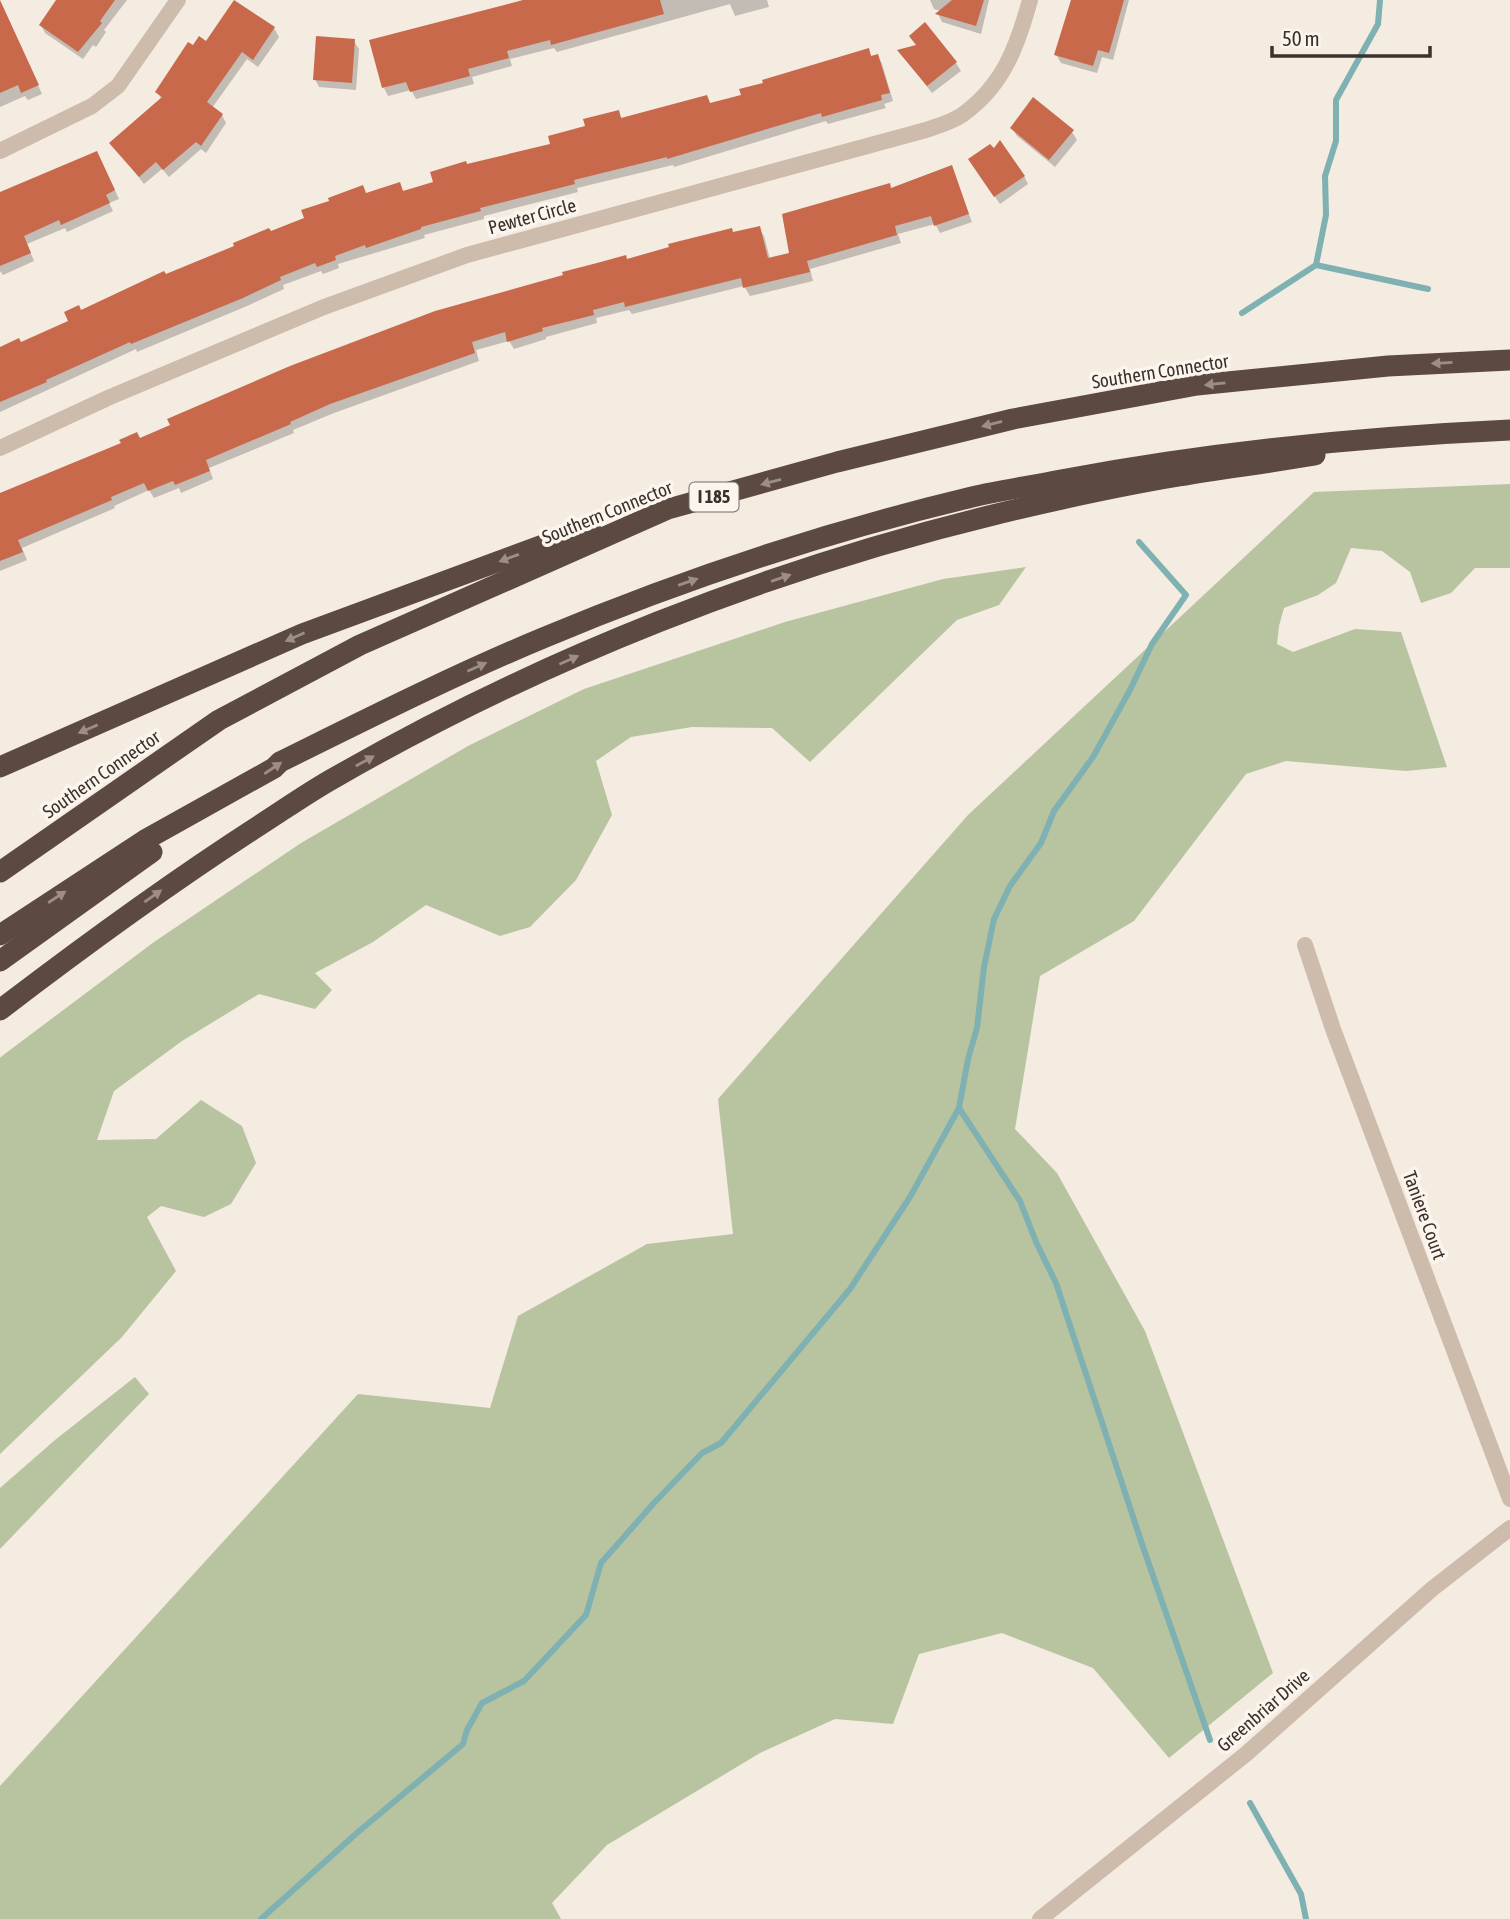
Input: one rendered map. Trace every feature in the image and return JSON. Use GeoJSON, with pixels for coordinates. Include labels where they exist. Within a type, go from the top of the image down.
{"type":"FeatureCollection","features":[{"type":"Feature","properties":{"kind":"highway","name":"Southern Connector"},"geometry":{"type":"LineString","coordinates":[[0,872],[219,720],[360,645],[667,509],[836,462],[1013,419],[1184,388],[1388,366],[1510,360]]}},
{"type":"Feature","properties":{"kind":"highway"},"geometry":{"type":"LineString","coordinates":[[0,935],[145,840],[280,762],[406,699],[543,638],[681,584],[824,538],[973,497],[1130,467],[1292,444],[1510,430]]}},
{"type":"Feature","properties":{"kind":"highway"},"geometry":{"type":"LineString","coordinates":[[0,1010],[177,878],[331,779],[491,695],[654,625],[821,564],[998,514],[1180,476],[1440,433]]}},
{"type":"Feature","properties":{"kind":"highway"},"geometry":{"type":"LineString","coordinates":[[0,767],[302,634],[559,539],[667,509]]}},
{"type":"Feature","properties":{"kind":"highway"},"geometry":{"type":"LineString","coordinates":[[0,961],[209,815],[248,782]]}},
{"type":"Feature","properties":{"kind":"street"},"geometry":{"type":"LineString","coordinates":[[0,151],[92,106],[118,86],[178,0]]}},
{"type":"Feature","properties":{"kind":"street","name":"Pewter Circle"},"geometry":{"type":"LineString","coordinates":[[0,448],[110,397],[324,307],[467,255],[926,130],[960,117],[994,87],[1018,42],[1030,0]]}},
{"type":"Feature","properties":{"kind":"street","name":"Taniere Court"},"geometry":{"type":"LineString","coordinates":[[1305,945],[1333,1029],[1510,1499]]}},
{"type":"Feature","properties":{"kind":"street","name":"Greenbriar Drive"},"geometry":{"type":"LineString","coordinates":[[1040,1919],[1246,1754],[1432,1590],[1510,1528]]}},
{"type":"Feature","properties":{"kind":"green space"},"geometry":{"type":"Polygon","coordinates":[[[1510,484],[1510,568],[1475,568],[1451,593],[1421,603],[1410,572],[1382,551],[1351,548],[1336,583],[1318,595],[1284,608],[1279,626],[1277,644],[1293,652],[1355,629],[1401,632],[1447,767],[1406,771],[1286,761],[1246,774],[1134,921],[1040,976],[1015,1129],[1057,1173],[1145,1331],[1273,1673],[1169,1758],[1093,1668],[1002,1633],[919,1654],[893,1724],[835,1719],[760,1753],[607,1845],[552,1903],[561,1919],[0,1919],[0,1786],[358,1394],[490,1408],[518,1316],[647,1244],[733,1234],[718,1099],[968,815],[1314,492],[1510,484]]]}},
{"type":"Feature","properties":{"kind":"green space"},"geometry":{"type":"Polygon","coordinates":[[[1026,567],[999,605],[957,620],[810,762],[772,728],[692,727],[631,737],[596,761],[612,815],[576,880],[530,927],[500,936],[426,905],[373,942],[315,973],[332,990],[315,1009],[259,994],[182,1041],[114,1091],[97,1140],[156,1139],[201,1100],[242,1126],[256,1163],[231,1204],[204,1217],[161,1206],[147,1217],[176,1271],[122,1337],[0,1454],[2,1056],[154,942],[301,843],[468,746],[584,689],[785,622],[943,579],[1026,567]]]}},
{"type":"Feature","properties":{"kind":"green space"},"geometry":{"type":"Polygon","coordinates":[[[135,1377],[149,1394],[0,1549],[0,1488],[55,1440],[135,1377]]]}},
{"type":"Feature","properties":{"kind":"building"},"geometry":{"type":"Polygon","coordinates":[[[0,0],[39,85],[21,93],[18,85],[0,93],[0,0]]]}},
{"type":"Feature","properties":{"kind":"building"},"geometry":{"type":"Polygon","coordinates":[[[56,0],[115,0],[100,21],[102,23],[78,52],[39,25],[56,0]]]}},
{"type":"Feature","properties":{"kind":"building"},"geometry":{"type":"Polygon","coordinates":[[[234,0],[275,27],[253,60],[242,52],[207,102],[223,114],[201,146],[196,142],[163,170],[156,162],[139,177],[109,143],[162,97],[155,92],[188,42],[193,45],[199,36],[206,41],[234,0]]]}},
{"type":"Feature","properties":{"kind":"building"},"geometry":{"type":"Polygon","coordinates":[[[523,0],[660,0],[664,14],[551,45],[550,40],[507,51],[509,58],[468,69],[470,76],[433,86],[410,92],[406,82],[382,88],[369,40],[523,0]]]}},
{"type":"Feature","properties":{"kind":"building"},"geometry":{"type":"Polygon","coordinates":[[[952,0],[984,0],[976,26],[935,14],[952,0]]]}},
{"type":"Feature","properties":{"kind":"building"},"geometry":{"type":"Polygon","coordinates":[[[1071,0],[1124,0],[1109,53],[1098,50],[1093,66],[1054,55],[1071,0]]]}},
{"type":"Feature","properties":{"kind":"building"},"geometry":{"type":"Polygon","coordinates":[[[925,22],[957,62],[927,86],[897,50],[916,45],[909,36],[925,22]]]}},
{"type":"Feature","properties":{"kind":"building"},"geometry":{"type":"Polygon","coordinates":[[[316,36],[355,39],[352,83],[313,80],[316,36]]]}},
{"type":"Feature","properties":{"kind":"building"},"geometry":{"type":"Polygon","coordinates":[[[869,48],[871,56],[878,54],[890,93],[881,95],[882,100],[822,117],[821,113],[667,159],[574,180],[575,184],[480,208],[481,211],[421,227],[366,248],[365,245],[335,256],[336,260],[317,267],[315,263],[280,277],[281,280],[243,298],[131,344],[130,342],[0,402],[0,347],[19,338],[21,342],[68,321],[64,312],[79,305],[81,310],[164,271],[166,274],[234,246],[233,243],[269,228],[271,231],[304,218],[301,210],[329,201],[328,198],[363,185],[366,193],[400,182],[403,191],[433,182],[430,172],[466,161],[467,164],[550,144],[548,136],[585,126],[583,119],[619,110],[621,118],[707,95],[710,103],[741,95],[739,89],[763,83],[762,80],[869,48]]]}},
{"type":"Feature","properties":{"kind":"building"},"geometry":{"type":"Polygon","coordinates":[[[1033,97],[1074,130],[1049,160],[1010,128],[1033,97]]]}},
{"type":"Feature","properties":{"kind":"building"},"geometry":{"type":"Polygon","coordinates":[[[1000,140],[1025,176],[994,197],[968,159],[990,144],[994,148],[1000,140]]]}},
{"type":"Feature","properties":{"kind":"building"},"geometry":{"type":"Polygon","coordinates":[[[97,151],[115,190],[106,195],[110,203],[61,225],[59,220],[24,236],[31,253],[0,266],[0,192],[97,151]]]}},
{"type":"Feature","properties":{"kind":"building"},"geometry":{"type":"Polygon","coordinates":[[[952,165],[969,214],[934,226],[931,216],[895,226],[897,235],[807,261],[810,272],[743,288],[741,278],[625,307],[624,302],[593,310],[594,315],[542,328],[543,331],[507,342],[505,332],[472,342],[475,353],[330,404],[290,422],[291,424],[206,460],[210,471],[175,485],[173,481],[148,491],[144,483],[111,497],[112,500],[18,540],[23,552],[0,561],[0,493],[121,443],[119,440],[137,432],[140,438],[170,425],[167,419],[290,366],[435,311],[563,275],[562,272],[626,255],[627,259],[669,247],[668,244],[732,228],[733,232],[760,226],[768,258],[789,253],[782,214],[890,183],[891,188],[952,165]]]}},
{"type":"Feature","properties":{"kind":"waterway"},"geometry":{"type":"LineString","coordinates":[[1242,313],[1316,265],[1326,215],[1325,176],[1336,141],[1336,100],[1378,24],[1380,0]]}},
{"type":"Feature","properties":{"kind":"waterway"},"geometry":{"type":"LineString","coordinates":[[1316,265],[1428,289]]}},
{"type":"Feature","properties":{"kind":"waterway"},"geometry":{"type":"LineString","coordinates":[[261,1919],[358,1832],[463,1744],[467,1730],[482,1703],[524,1681],[586,1615],[601,1563],[702,1453],[721,1443],[850,1289],[910,1197],[959,1108],[977,1028],[984,967],[994,919],[1010,886],[1041,843],[1054,811],[1093,757],[1152,644],[1186,595],[1139,542]]}},
{"type":"Feature","properties":{"kind":"waterway"},"geometry":{"type":"LineString","coordinates":[[959,1108],[1020,1201],[1056,1283],[1210,1740]]}},
{"type":"Feature","properties":{"kind":"waterway"},"geometry":{"type":"LineString","coordinates":[[1250,1803],[1301,1894],[1306,1919]]}}]}
